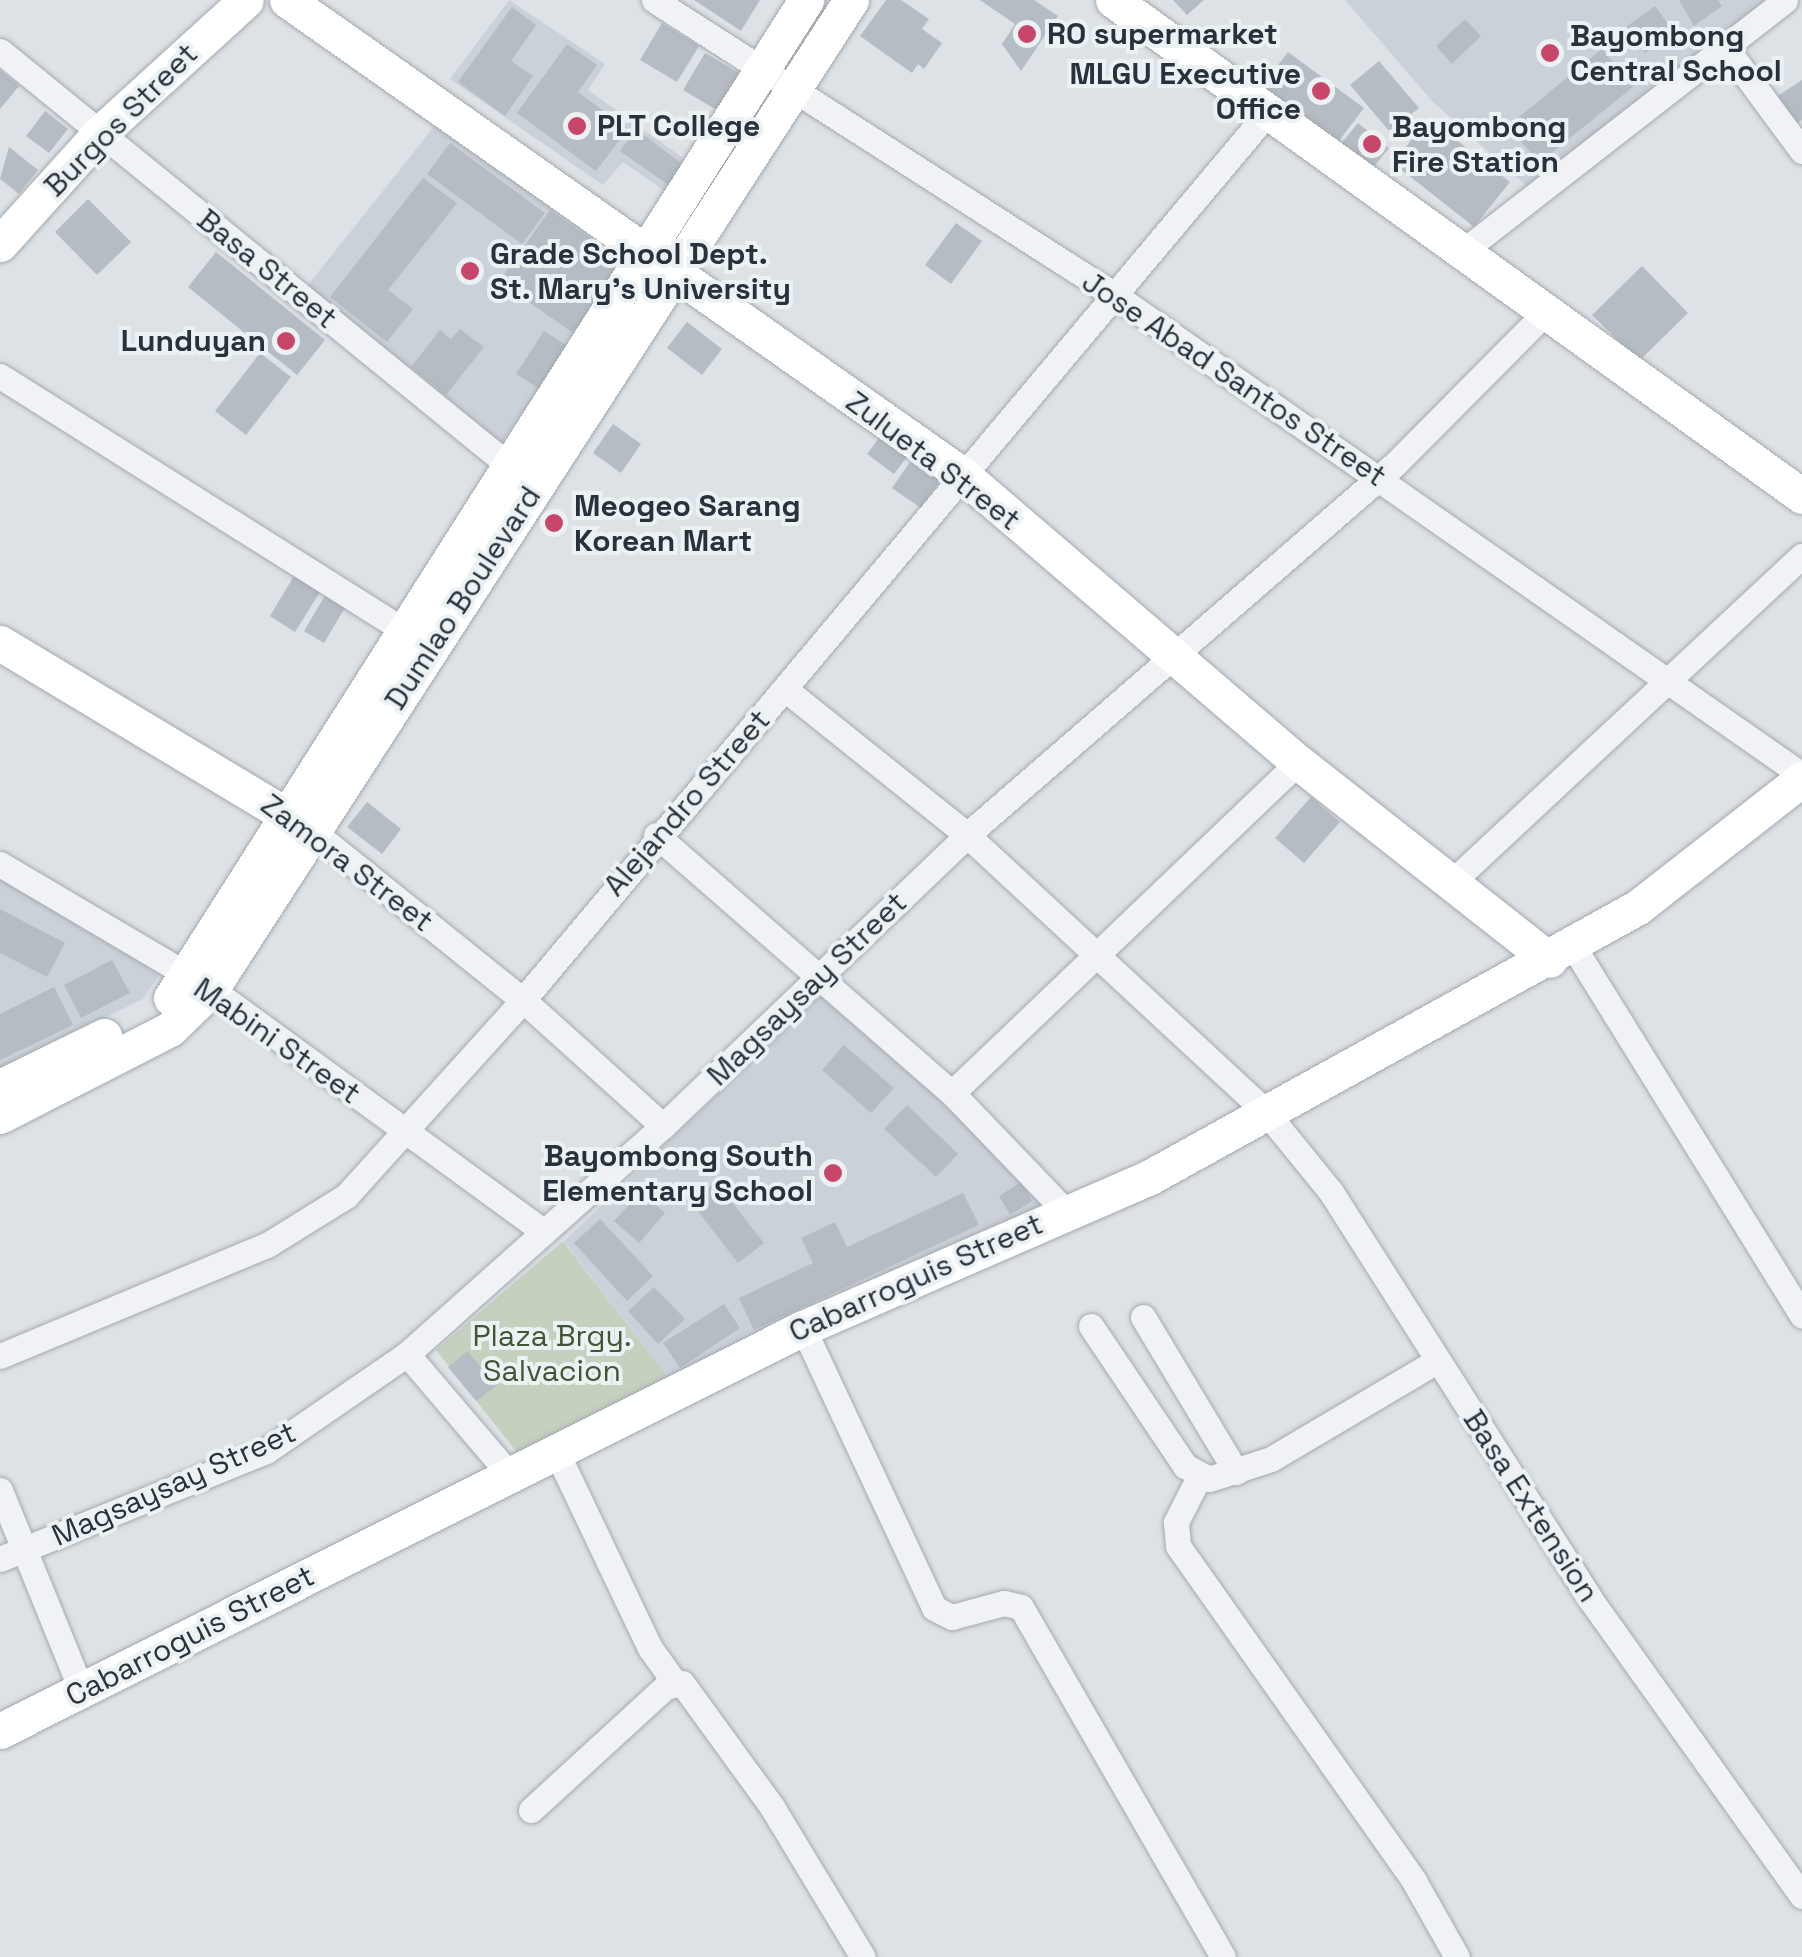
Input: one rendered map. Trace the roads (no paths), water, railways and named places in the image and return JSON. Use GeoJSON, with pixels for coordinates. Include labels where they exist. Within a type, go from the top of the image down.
{"type":"FeatureCollection","features":[{"type":"Feature","properties":{"kind":"street","name":"Burgos Street"},"geometry":{"type":"LineString","coordinates":[[0,244],[100,133],[246,0]]}},
{"type":"Feature","properties":{"kind":"street","name":"Zulueta Street"},"geometry":{"type":"LineString","coordinates":[[287,0],[659,268],[964,476],[1298,762],[1454,880],[1562,953]]}},
{"type":"Feature","properties":{"kind":"street","name":"Jose Abad Santos Street"},"geometry":{"type":"LineString","coordinates":[[654,0],[762,68],[793,93],[1116,296],[1802,777]]}},
{"type":"Feature","properties":{"kind":"street","name":"Dumlao Boulevard"},"geometry":{"type":"LineString","coordinates":[[0,1116],[170,1029],[419,639],[534,486],[659,268],[762,68],[806,0]]}},
{"type":"Feature","properties":{"kind":"street","name":"Dumlao Boulevard"},"geometry":{"type":"LineString","coordinates":[[419,639],[506,463],[793,93],[851,0]]}},
{"type":"Feature","properties":{"kind":"street"},"geometry":{"type":"LineString","coordinates":[[1113,0],[1467,248],[1543,315],[1802,496]]}},
{"type":"Feature","properties":{"kind":"street"},"geometry":{"type":"LineString","coordinates":[[1467,248],[1785,0]]}},
{"type":"Feature","properties":{"kind":"street"},"geometry":{"type":"LineString","coordinates":[[1726,48],[1802,151]]}},
{"type":"Feature","properties":{"kind":"street","name":"Basa Street"},"geometry":{"type":"LineString","coordinates":[[0,52],[534,486]]}},
{"type":"Feature","properties":{"kind":"street","name":"Alejandro Street"},"geometry":{"type":"LineString","coordinates":[[0,1356],[308,1224],[408,1134],[523,1000],[656,834],[786,689],[1268,112]]}},
{"type":"Feature","properties":{"kind":"street","name":"Magsaysay Street"},"geometry":{"type":"LineString","coordinates":[[12,1554],[266,1451],[407,1354],[663,1126],[967,835],[1378,477],[1543,315]]}},
{"type":"Feature","properties":{"kind":"street"},"geometry":{"type":"LineString","coordinates":[[0,376],[419,639]]}},
{"type":"Feature","properties":{"kind":"street"},"geometry":{"type":"LineString","coordinates":[[1454,880],[1666,678],[1802,556]]}},
{"type":"Feature","properties":{"kind":"street","name":"Zamora Street"},"geometry":{"type":"LineString","coordinates":[[0,642],[303,824],[523,1000],[663,1126]]}},
{"type":"Feature","properties":{"kind":"street"},"geometry":{"type":"LineString","coordinates":[[786,689],[967,835],[1092,955],[1266,1112]]}},
{"type":"Feature","properties":{"kind":"street"},"geometry":{"type":"LineString","coordinates":[[952,1093],[1298,762]]}},
{"type":"Feature","properties":{"kind":"street","name":"Cabarroguis Street"},"geometry":{"type":"LineString","coordinates":[[0,1731],[803,1328],[1065,1211],[1112,1196],[1562,953],[1686,873],[1802,777]]}},
{"type":"Feature","properties":{"kind":"street"},"geometry":{"type":"LineString","coordinates":[[656,834],[817,981],[952,1093],[1065,1211]]}},
{"type":"Feature","properties":{"kind":"street","name":"Mabini Street"},"geometry":{"type":"LineString","coordinates":[[0,864],[200,984],[544,1232]]}},
{"type":"Feature","properties":{"kind":"street"},"geometry":{"type":"LineString","coordinates":[[1562,953],[1802,1316]]}},
{"type":"Feature","properties":{"kind":"street","name":"Dumlao Boulevard"},"geometry":{"type":"LineString","coordinates":[[0,1088],[157,1010],[200,984]]}},
{"type":"Feature","properties":{"kind":"street","name":"Basa Extension"},"geometry":{"type":"LineString","coordinates":[[1266,1112],[1331,1192],[1590,1599],[1802,1896]]}},
{"type":"Feature","properties":{"kind":"street"},"geometry":{"type":"LineString","coordinates":[[1144,1317],[1236,1472]]}},
{"type":"Feature","properties":{"kind":"street"},"geometry":{"type":"LineString","coordinates":[[1091,1326],[1198,1477]]}},
{"type":"Feature","properties":{"kind":"street"},"geometry":{"type":"LineString","coordinates":[[803,1328],[934,1608],[952,1618],[1004,1603],[1021,1607],[1223,1957]]}},
{"type":"Feature","properties":{"kind":"street"},"geometry":{"type":"LineString","coordinates":[[407,1354],[508,1474]]}},
{"type":"Feature","properties":{"kind":"street"},"geometry":{"type":"LineString","coordinates":[[1198,1477],[1236,1472],[1437,1361]]}},
{"type":"Feature","properties":{"kind":"street"},"geometry":{"type":"LineString","coordinates":[[556,1451],[650,1648],[674,1683],[693,1692],[727,1741],[864,1957]]}},
{"type":"Feature","properties":{"kind":"street"},"geometry":{"type":"LineString","coordinates":[[1198,1477],[1176,1522],[1178,1546],[1414,1881],[1457,1957]]}},
{"type":"Feature","properties":{"kind":"street"},"geometry":{"type":"LineString","coordinates":[[0,1490],[12,1554],[82,1692]]}},
{"type":"Feature","properties":{"kind":"street"},"geometry":{"type":"LineString","coordinates":[[531,1810],[674,1683]]}},
{"type":"Feature","properties":{"kind":"place","name":"RO supermarket"},"geometry":{"type":"Point","coordinates":[1027,34]}},
{"type":"Feature","properties":{"kind":"place","name":"Bayombong Central School"},"geometry":{"type":"Point","coordinates":[1550,53]}},
{"type":"Feature","properties":{"kind":"place","name":"MLGU Executive Office"},"geometry":{"type":"Point","coordinates":[1321,91]}},
{"type":"Feature","properties":{"kind":"place","name":"PLT College"},"geometry":{"type":"Point","coordinates":[577,126]}},
{"type":"Feature","properties":{"kind":"place","name":"Bayombong Fire Station"},"geometry":{"type":"Point","coordinates":[1372,144]}},
{"type":"Feature","properties":{"kind":"place","name":"Grade School Dept. St. Mary's University"},"geometry":{"type":"Point","coordinates":[470,271]}},
{"type":"Feature","properties":{"kind":"place","name":"Lunduyan"},"geometry":{"type":"Point","coordinates":[286,341]}},
{"type":"Feature","properties":{"kind":"place","name":"Meogeo Sarang Korean Mart"},"geometry":{"type":"Point","coordinates":[554,523]}},
{"type":"Feature","properties":{"kind":"place","name":"Bayombong South Elementary School"},"geometry":{"type":"Point","coordinates":[833,1173]}},
{"type":"Feature","properties":{"kind":"park label","name":"Plaza Brgy. Salvacion"},"geometry":{"type":"Point","coordinates":[552,1353]}}]}
